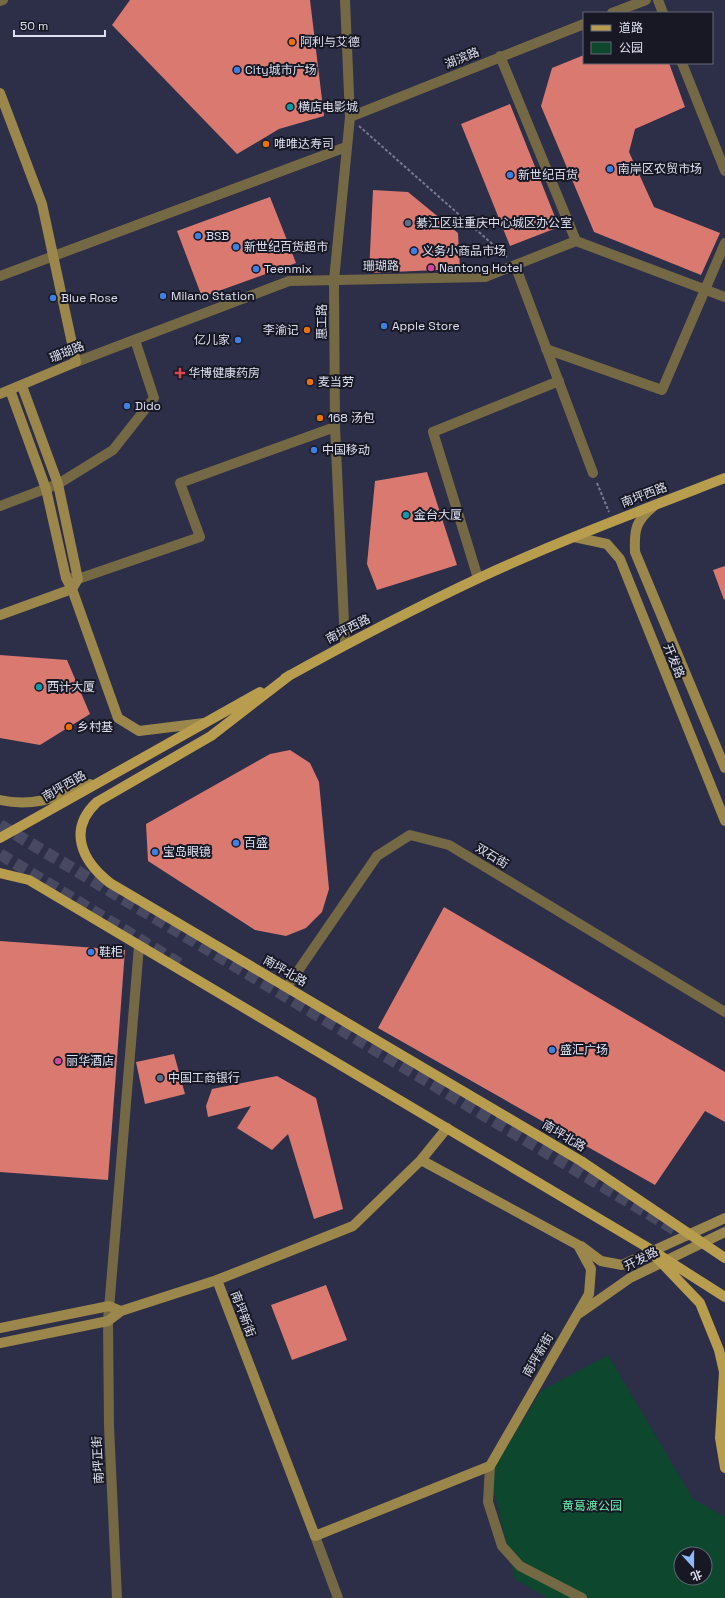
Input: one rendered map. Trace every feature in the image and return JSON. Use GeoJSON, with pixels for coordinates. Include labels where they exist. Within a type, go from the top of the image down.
{"type":"FeatureCollection","features":[{"type":"Feature","properties":{"kind":"main road","name":"南坪西路"},"geometry":{"type":"LineString","coordinates":[[0,838],[345,644],[478,578],[613,521],[725,478]]}},
{"type":"Feature","properties":{"kind":"main road","name":"南坪北路"},"geometry":{"type":"LineString","coordinates":[[290,675],[211,736],[97,802],[87,811],[82,822],[80,833],[82,847],[88,862],[96,873],[110,883],[581,1161],[725,1258]]}},
{"type":"Feature","properties":{"kind":"main road"},"geometry":{"type":"LineString","coordinates":[[0,873],[28,880],[645,1246],[725,1297]]}},
{"type":"Feature","properties":{"kind":"main road"},"geometry":{"type":"LineString","coordinates":[[645,1246],[700,1303],[720,1350],[724,1372],[720,1438],[725,1468]]}},
{"type":"Feature","properties":{"kind":"street","name":"惠工路"},"geometry":{"type":"LineString","coordinates":[[345,0],[350,117],[334,280],[335,427],[345,644]]}},
{"type":"Feature","properties":{"kind":"street"},"geometry":{"type":"LineString","coordinates":[[615,12],[646,0]]}},
{"type":"Feature","properties":{"kind":"street"},"geometry":{"type":"LineString","coordinates":[[658,0],[663,12]]}},
{"type":"Feature","properties":{"kind":"street","name":"湖滨路"},"geometry":{"type":"LineString","coordinates":[[350,117],[500,56],[583,24]]}},
{"type":"Feature","properties":{"kind":"street"},"geometry":{"type":"LineString","coordinates":[[500,56],[576,241],[725,297]]}},
{"type":"Feature","properties":{"kind":"street"},"geometry":{"type":"LineString","coordinates":[[682,64],[725,171]]}},
{"type":"Feature","properties":{"kind":"street"},"geometry":{"type":"LineString","coordinates":[[0,93],[42,204],[76,362]]}},
{"type":"Feature","properties":{"kind":"street"},"geometry":{"type":"LineString","coordinates":[[0,276],[346,147]]}},
{"type":"Feature","properties":{"kind":"street","name":"珊瑚路"},"geometry":{"type":"LineString","coordinates":[[0,394],[76,362],[289,281],[485,277],[576,241]]}},
{"type":"Feature","properties":{"kind":"street"},"geometry":{"type":"LineString","coordinates":[[546,349],[662,390],[725,242]]}},
{"type":"Feature","properties":{"kind":"street"},"geometry":{"type":"LineString","coordinates":[[515,265],[593,473]]}},
{"type":"Feature","properties":{"kind":"street"},"geometry":{"type":"LineString","coordinates":[[0,506],[58,484],[113,450],[154,398],[134,340]]}},
{"type":"Feature","properties":{"kind":"street"},"geometry":{"type":"LineString","coordinates":[[478,578],[433,432],[559,381]]}},
{"type":"Feature","properties":{"kind":"street"},"geometry":{"type":"LineString","coordinates":[[0,615],[72,589],[78,579],[58,484],[22,386]]}},
{"type":"Feature","properties":{"kind":"street"},"geometry":{"type":"LineString","coordinates":[[10,390],[46,489],[66,578],[72,589],[118,718],[139,731],[204,723]]}},
{"type":"Feature","properties":{"kind":"street"},"geometry":{"type":"LineString","coordinates":[[66,578],[78,579],[200,537],[180,483],[335,427]]}},
{"type":"Feature","properties":{"kind":"street","name":"开发路"},"geometry":{"type":"LineString","coordinates":[[656,504],[641,517],[634,532],[635,552],[725,768]]}},
{"type":"Feature","properties":{"kind":"street","name":"开发路"},"geometry":{"type":"LineString","coordinates":[[574,537],[607,544],[620,559],[725,821]]}},
{"type":"Feature","properties":{"kind":"street"},"geometry":{"type":"LineString","coordinates":[[0,800],[27,804],[43,802],[99,781]]}},
{"type":"Feature","properties":{"kind":"street","name":"双石街"},"geometry":{"type":"LineString","coordinates":[[287,987],[378,856],[410,835],[449,845],[725,1012]]}},
{"type":"Feature","properties":{"kind":"street","name":"南坪正街"},"geometry":{"type":"LineString","coordinates":[[117,1598],[109,1426],[108,1321],[139,946]]}},
{"type":"Feature","properties":{"kind":"street","name":"南坪新街"},"geometry":{"type":"LineString","coordinates":[[121,1311],[216,1280],[353,1226],[421,1160],[447,1128]]}},
{"type":"Feature","properties":{"kind":"street"},"geometry":{"type":"LineString","coordinates":[[421,1160],[578,1245]]}},
{"type":"Feature","properties":{"kind":"street","name":"开发路"},"geometry":{"type":"LineString","coordinates":[[578,1245],[601,1261],[622,1265],[725,1218]]}},
{"type":"Feature","properties":{"kind":"street","name":"开发路"},"geometry":{"type":"LineString","coordinates":[[575,1317],[630,1278],[725,1232]]}},
{"type":"Feature","properties":{"kind":"street","name":"南坪新街"},"geometry":{"type":"LineString","coordinates":[[490,1466],[589,1294],[591,1269],[578,1245]]}},
{"type":"Feature","properties":{"kind":"street","name":"南坪新街"},"geometry":{"type":"LineString","coordinates":[[216,1280],[338,1598]]}},
{"type":"Feature","properties":{"kind":"street"},"geometry":{"type":"LineString","coordinates":[[0,1328],[109,1306],[121,1311],[108,1321],[0,1342]]}},
{"type":"Feature","properties":{"kind":"street"},"geometry":{"type":"LineString","coordinates":[[315,1536],[490,1466],[488,1502],[502,1546],[520,1566],[582,1598]]}},
{"type":"Feature","properties":{"kind":"path"},"geometry":{"type":"LineString","coordinates":[[350,117],[515,265]]}},
{"type":"Feature","properties":{"kind":"path"},"geometry":{"type":"LineString","coordinates":[[593,473],[613,521]]}},
{"type":"Feature","properties":{"kind":"green space","name":"黄葛渡公园"},"geometry":{"type":"Polygon","coordinates":[[[608,1355],[693,1499],[725,1517],[725,1598],[548,1598],[515,1579],[490,1474],[541,1391],[608,1355]]]}},
{"type":"Feature","properties":{"kind":"building","name":"City城市广场"},"geometry":{"type":"Polygon","coordinates":[[[130,0],[310,0],[324,116],[279,129],[237,154],[112,25],[130,0]]]}},
{"type":"Feature","properties":{"kind":"building","name":"南岸区农贸市场"},"geometry":{"type":"Polygon","coordinates":[[[583,55],[583,64],[669,64],[685,107],[635,129],[629,152],[654,207],[720,233],[701,275],[594,232],[541,106],[552,68],[583,55]]]}},
{"type":"Feature","properties":{"kind":"building","name":"新世纪百货"},"geometry":{"type":"Polygon","coordinates":[[[510,104],[559,227],[510,246],[461,124],[510,104]]]}},
{"type":"Feature","properties":{"kind":"building","name":"义务小商品市场"},"geometry":{"type":"Polygon","coordinates":[[[373,190],[408,192],[458,233],[460,269],[369,273],[373,190]]]}},
{"type":"Feature","properties":{"kind":"building","name":"新世纪百货超市"},"geometry":{"type":"Polygon","coordinates":[[[270,197],[296,263],[202,297],[177,231],[270,197]]]}},
{"type":"Feature","properties":{"kind":"building","name":"金台大厦"},"geometry":{"type":"Polygon","coordinates":[[[427,472],[457,565],[377,590],[367,564],[375,481],[427,472]]]}},
{"type":"Feature","properties":{"kind":"building"},"geometry":{"type":"Polygon","coordinates":[[[725,566],[725,599],[724,600],[713,570],[725,566]]]}},
{"type":"Feature","properties":{"kind":"building","name":"西计大厦"},"geometry":{"type":"Polygon","coordinates":[[[0,655],[67,660],[90,714],[40,745],[0,738],[0,655]]]}},
{"type":"Feature","properties":{"kind":"building","name":"百盛"},"geometry":{"type":"Polygon","coordinates":[[[290,750],[310,763],[319,782],[329,889],[322,912],[306,928],[286,936],[255,930],[148,861],[146,824],[270,754],[290,750]]]}},
{"type":"Feature","properties":{"kind":"building","name":"盛汇广场"},"geometry":{"type":"Polygon","coordinates":[[[444,907],[725,1072],[725,1122],[705,1111],[655,1185],[378,1028],[444,907]]]}},
{"type":"Feature","properties":{"kind":"building","name":"丽华酒店"},"geometry":{"type":"Polygon","coordinates":[[[0,941],[125,950],[108,1180],[0,1172],[0,941]]]}},
{"type":"Feature","properties":{"kind":"building","name":"中国工商银行"},"geometry":{"type":"Polygon","coordinates":[[[174,1054],[185,1094],[145,1104],[136,1062],[174,1054]]]}},
{"type":"Feature","properties":{"kind":"building"},"geometry":{"type":"Polygon","coordinates":[[[277,1076],[316,1098],[343,1209],[314,1219],[288,1134],[272,1150],[237,1128],[251,1106],[208,1117],[206,1106],[212,1089],[277,1076]]]}},
{"type":"Feature","properties":{"kind":"building"},"geometry":{"type":"Polygon","coordinates":[[[326,1285],[347,1340],[292,1360],[271,1305],[326,1285]]]}},
{"type":"Feature","properties":{"kind":"tunnel"},"geometry":{"type":"LineString","coordinates":[[0,825],[679,1232]]}},
{"type":"Feature","properties":{"kind":"tunnel"},"geometry":{"type":"LineString","coordinates":[[0,854],[183,966]]}},
{"type":"Feature","properties":{"kind":"place","name":"阿利与艾德"},"geometry":{"type":"Point","coordinates":[292,42]}},
{"type":"Feature","properties":{"kind":"place","name":"City城市广场"},"geometry":{"type":"Point","coordinates":[237,70]}},
{"type":"Feature","properties":{"kind":"place","name":"横店电影城"},"geometry":{"type":"Point","coordinates":[290,107]}},
{"type":"Feature","properties":{"kind":"place","name":"唯唯达寿司"},"geometry":{"type":"Point","coordinates":[266,144]}},
{"type":"Feature","properties":{"kind":"place","name":"南岸区农贸市场"},"geometry":{"type":"Point","coordinates":[610,169]}},
{"type":"Feature","properties":{"kind":"place","name":"新世纪百货"},"geometry":{"type":"Point","coordinates":[510,175]}},
{"type":"Feature","properties":{"kind":"place","name":"綦江区驻重庆中心城区办公室"},"geometry":{"type":"Point","coordinates":[408,223]}},
{"type":"Feature","properties":{"kind":"place","name":"BSB"},"geometry":{"type":"Point","coordinates":[198,236]}},
{"type":"Feature","properties":{"kind":"place","name":"新世纪百货超市"},"geometry":{"type":"Point","coordinates":[236,247]}},
{"type":"Feature","properties":{"kind":"place","name":"义务小商品市场"},"geometry":{"type":"Point","coordinates":[414,251]}},
{"type":"Feature","properties":{"kind":"place","name":"Nantong Hotel"},"geometry":{"type":"Point","coordinates":[431,268]}},
{"type":"Feature","properties":{"kind":"place","name":"Teenmix"},"geometry":{"type":"Point","coordinates":[256,269]}},
{"type":"Feature","properties":{"kind":"place","name":"Milano Station"},"geometry":{"type":"Point","coordinates":[163,296]}},
{"type":"Feature","properties":{"kind":"place","name":"Blue Rose"},"geometry":{"type":"Point","coordinates":[53,298]}},
{"type":"Feature","properties":{"kind":"place","name":"Apple Store"},"geometry":{"type":"Point","coordinates":[384,326]}},
{"type":"Feature","properties":{"kind":"place","name":"李渝记"},"geometry":{"type":"Point","coordinates":[307,330]}},
{"type":"Feature","properties":{"kind":"place","name":"亿儿家"},"geometry":{"type":"Point","coordinates":[238,340]}},
{"type":"Feature","properties":{"kind":"place","name":"华博健康药房"},"geometry":{"type":"Point","coordinates":[180,373]}},
{"type":"Feature","properties":{"kind":"place","name":"麦当劳"},"geometry":{"type":"Point","coordinates":[310,382]}},
{"type":"Feature","properties":{"kind":"place","name":"Dido"},"geometry":{"type":"Point","coordinates":[127,406]}},
{"type":"Feature","properties":{"kind":"place","name":"168 汤包"},"geometry":{"type":"Point","coordinates":[320,418]}},
{"type":"Feature","properties":{"kind":"place","name":"中国移动"},"geometry":{"type":"Point","coordinates":[314,450]}},
{"type":"Feature","properties":{"kind":"place","name":"金台大厦"},"geometry":{"type":"Point","coordinates":[406,515]}},
{"type":"Feature","properties":{"kind":"place","name":"西计大厦"},"geometry":{"type":"Point","coordinates":[39,687]}},
{"type":"Feature","properties":{"kind":"place","name":"乡村基"},"geometry":{"type":"Point","coordinates":[69,727]}},
{"type":"Feature","properties":{"kind":"place","name":"百盛"},"geometry":{"type":"Point","coordinates":[236,843]}},
{"type":"Feature","properties":{"kind":"place","name":"宝岛眼镜"},"geometry":{"type":"Point","coordinates":[155,852]}},
{"type":"Feature","properties":{"kind":"place","name":"鞋柜"},"geometry":{"type":"Point","coordinates":[91,952]}},
{"type":"Feature","properties":{"kind":"place","name":"盛汇广场"},"geometry":{"type":"Point","coordinates":[552,1050]}},
{"type":"Feature","properties":{"kind":"place","name":"丽华酒店"},"geometry":{"type":"Point","coordinates":[58,1061]}},
{"type":"Feature","properties":{"kind":"place","name":"中国工商银行"},"geometry":{"type":"Point","coordinates":[160,1078]}}]}
